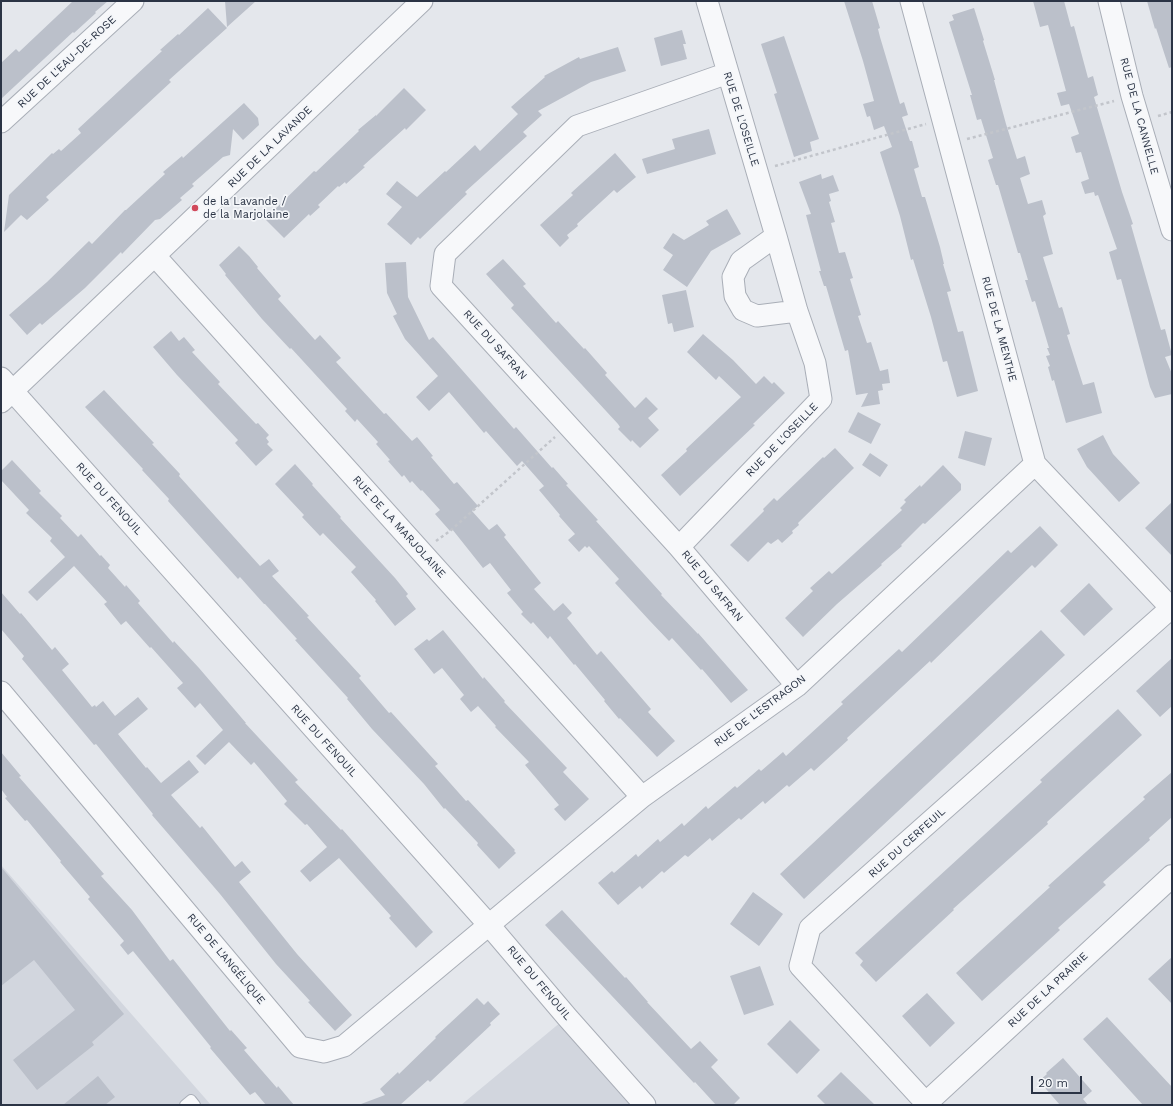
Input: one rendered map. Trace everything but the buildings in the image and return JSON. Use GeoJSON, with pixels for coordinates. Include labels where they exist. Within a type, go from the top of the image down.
{"type":"FeatureCollection","features":[{"type":"Feature","properties":{"kind":"street","name":"RUE DE L'EAU-DE-ROSE"},"geometry":{"type":"LineString","coordinates":[[1,122],[133,1]]}},
{"type":"Feature","properties":{"kind":"street","name":"RUE DE LA LAVANDE"},"geometry":{"type":"LineString","coordinates":[[5,391],[155,256],[422,1]]}},
{"type":"Feature","properties":{"kind":"street","name":"RUE DE L'OSEILLE"},"geometry":{"type":"LineString","coordinates":[[679,546],[821,399],[815,363],[797,312],[708,1]]}},
{"type":"Feature","properties":{"kind":"street","name":"RUE DE LA MENTHE"},"geometry":{"type":"LineString","coordinates":[[911,1],[1035,464],[1172,608]]}},
{"type":"Feature","properties":{"kind":"street","name":"RUE DE LA CANNELLE"},"geometry":{"type":"LineString","coordinates":[[1109,1],[1132,96],[1172,230]]}},
{"type":"Feature","properties":{"kind":"street","name":"RUE DU SAFRAN"},"geometry":{"type":"LineString","coordinates":[[728,73],[577,126],[445,254],[441,286],[679,546],[797,686]]}},
{"type":"Feature","properties":{"kind":"street"},"geometry":{"type":"LineString","coordinates":[[776,236],[740,261],[733,277],[735,296],[743,310],[757,316],[797,312]]}},
{"type":"Feature","properties":{"kind":"street","name":"RUE DE LA MARJOLAINE"},"geometry":{"type":"LineString","coordinates":[[155,256],[642,797]]}},
{"type":"Feature","properties":{"kind":"street","name":"RUE DU FENOUIL"},"geometry":{"type":"LineString","coordinates":[[5,391],[489,925],[567,1017],[646,1105]]}},
{"type":"Feature","properties":{"kind":"street","name":"RUE DE L'ESTRAGON"},"geometry":{"type":"LineString","coordinates":[[489,925],[642,797],[797,686],[1035,464]]}},
{"type":"Feature","properties":{"kind":"street","name":"RUE DU CERFEUIL"},"geometry":{"type":"LineString","coordinates":[[925,1104],[800,966],[810,928],[1172,608]]}},
{"type":"Feature","properties":{"kind":"street","name":"RUE DE L'ANGÉLIQUE"},"geometry":{"type":"LineString","coordinates":[[1,692],[300,1047],[324,1052],[344,1046],[489,925]]}},
{"type":"Feature","properties":{"kind":"street","name":"RUE DE LA PRAIRIE"},"geometry":{"type":"LineString","coordinates":[[925,1104],[1172,876]]}},
{"type":"Feature","properties":{"kind":"lane"},"geometry":{"type":"LineString","coordinates":[[185,1105],[191,1100],[195,1105]]}},
{"type":"Feature","properties":{"kind":"path"},"geometry":{"type":"LineString","coordinates":[[950,144],[1132,96]]}},
{"type":"Feature","properties":{"kind":"path"},"geometry":{"type":"LineString","coordinates":[[757,171],[943,120]]}},
{"type":"Feature","properties":{"kind":"path"},"geometry":{"type":"LineString","coordinates":[[422,552],[450,531],[568,425]]}},
{"type":"Feature","properties":{"kind":"shaded area"},"geometry":{"type":"Polygon","coordinates":[[[1,865],[211,1105],[1,1105],[1,865]]]}},
{"type":"Feature","properties":{"kind":"shaded area"},"geometry":{"type":"Polygon","coordinates":[[[567,1017],[644,1105],[461,1105],[567,1017]]]}},
{"type":"Feature","properties":{"kind":"place","name":"de la Lavande / de la Marjolaine"},"geometry":{"type":"Point","coordinates":[195,208]}}]}
